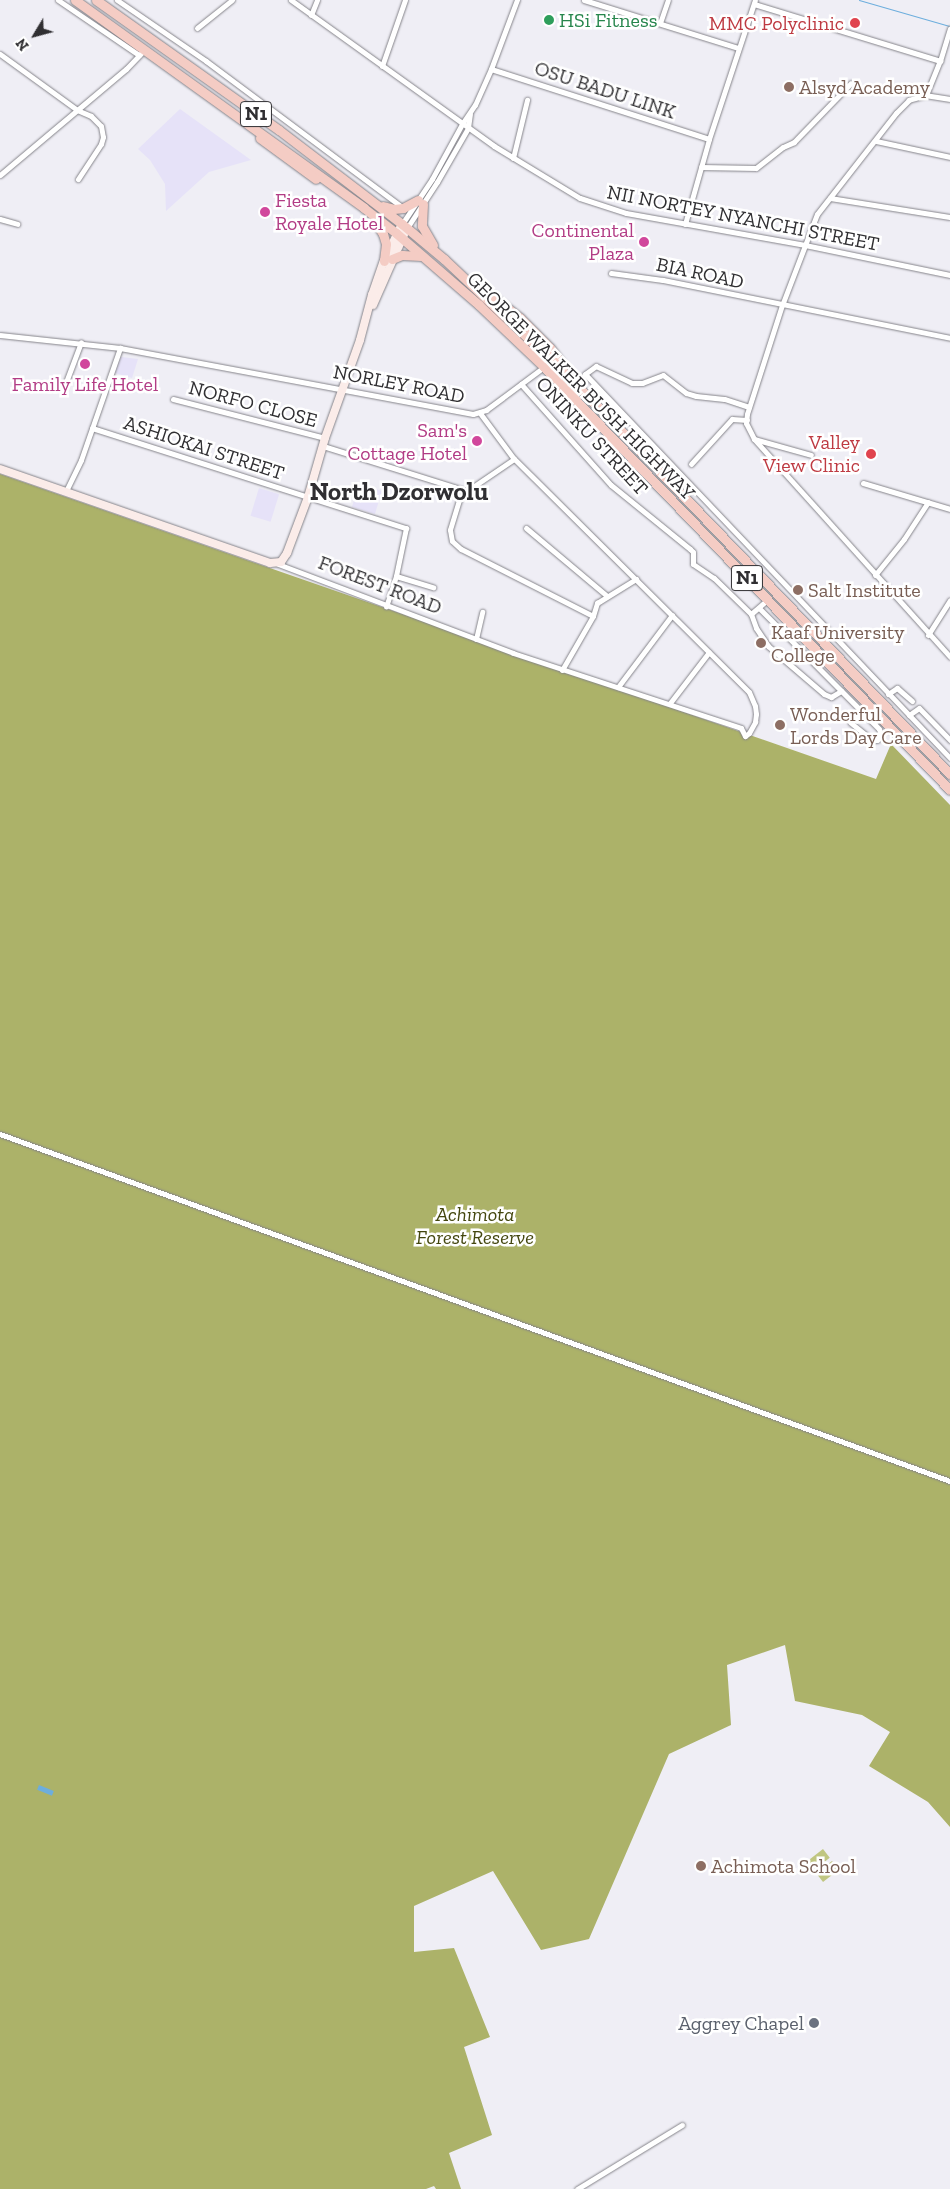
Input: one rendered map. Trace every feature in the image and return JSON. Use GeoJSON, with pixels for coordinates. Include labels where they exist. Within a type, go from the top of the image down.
{"type":"FeatureCollection","features":[{"type":"Feature","properties":{"kind":"highway","name":"N1"},"geometry":{"type":"LineString","coordinates":[[75,0],[142,52]]}},
{"type":"Feature","properties":{"kind":"highway","name":"GEORGE WALKER BUSH HIGHWAY"},"geometry":{"type":"LineString","coordinates":[[96,0],[217,85],[378,205],[461,274],[490,292],[520,318],[555,353],[573,381],[950,774]]}},
{"type":"Feature","properties":{"kind":"highway","name":"GEORGE WALKER BUSH HIGHWAY"},"geometry":{"type":"LineString","coordinates":[[142,52],[223,105],[245,127],[304,171],[341,191],[364,208],[399,235],[479,305],[544,367],[950,790]]}},
{"type":"Feature","properties":{"kind":"highway"},"geometry":{"type":"LineString","coordinates":[[378,205],[394,209],[420,202],[422,226],[427,237],[444,259]]}},
{"type":"Feature","properties":{"kind":"highway"},"geometry":{"type":"LineString","coordinates":[[364,208],[383,234],[388,260],[402,255],[422,256]]}},
{"type":"Feature","properties":{"kind":"main road"},"geometry":{"type":"LineString","coordinates":[[278,564],[287,553],[308,497],[324,442],[368,315],[369,304],[404,226]]}},
{"type":"Feature","properties":{"kind":"main road","name":"FOREST ROAD"},"geometry":{"type":"LineString","coordinates":[[0,469],[270,563],[278,564]]}},
{"type":"Feature","properties":{"kind":"street"},"geometry":{"type":"LineString","coordinates":[[0,175],[142,52],[58,0]]}},
{"type":"Feature","properties":{"kind":"street"},"geometry":{"type":"LineString","coordinates":[[117,0],[206,61],[403,208]]}},
{"type":"Feature","properties":{"kind":"street"},"geometry":{"type":"LineString","coordinates":[[197,28],[232,0]]}},
{"type":"Feature","properties":{"kind":"street","name":"NII NORTEY NYANCHI STREET"},"geometry":{"type":"LineString","coordinates":[[291,0],[462,124],[513,158],[580,198],[626,213],[805,245],[950,275]]}},
{"type":"Feature","properties":{"kind":"street"},"geometry":{"type":"LineString","coordinates":[[311,15],[317,0]]}},
{"type":"Feature","properties":{"kind":"street"},"geometry":{"type":"LineString","coordinates":[[382,66],[405,0]]}},
{"type":"Feature","properties":{"kind":"street"},"geometry":{"type":"LineString","coordinates":[[420,202],[462,124],[470,113],[491,69],[516,0]]}},
{"type":"Feature","properties":{"kind":"street"},"geometry":{"type":"LineString","coordinates":[[584,0],[738,48]]}},
{"type":"Feature","properties":{"kind":"street"},"geometry":{"type":"LineString","coordinates":[[660,23],[668,0]]}},
{"type":"Feature","properties":{"kind":"street"},"geometry":{"type":"LineString","coordinates":[[685,224],[709,139],[755,2],[940,61]]}},
{"type":"Feature","properties":{"kind":"street"},"geometry":{"type":"LineString","coordinates":[[926,94],[940,61],[949,32]]}},
{"type":"Feature","properties":{"kind":"street"},"geometry":{"type":"LineString","coordinates":[[0,54],[77,110],[98,122],[104,137],[78,179]]}},
{"type":"Feature","properties":{"kind":"street","name":"OSU BADU LINK"},"geometry":{"type":"LineString","coordinates":[[491,69],[709,139]]}},
{"type":"Feature","properties":{"kind":"street"},"geometry":{"type":"LineString","coordinates":[[701,167],[756,168],[783,147],[794,142],[851,83]]}},
{"type":"Feature","properties":{"kind":"street"},"geometry":{"type":"LineString","coordinates":[[950,99],[926,94],[909,100],[896,113],[817,214],[782,305],[749,408],[747,420],[748,431],[754,439],[950,658]]}},
{"type":"Feature","properties":{"kind":"street"},"geometry":{"type":"LineString","coordinates":[[513,158],[527,100]]}},
{"type":"Feature","properties":{"kind":"street"},"geometry":{"type":"LineString","coordinates":[[404,226],[468,128],[470,113]]}},
{"type":"Feature","properties":{"kind":"street"},"geometry":{"type":"LineString","coordinates":[[876,141],[950,156]]}},
{"type":"Feature","properties":{"kind":"street"},"geometry":{"type":"LineString","coordinates":[[830,198],[950,217]]}},
{"type":"Feature","properties":{"kind":"street"},"geometry":{"type":"LineString","coordinates":[[0,218],[17,224]]}},
{"type":"Feature","properties":{"kind":"street","name":"BIA ROAD"},"geometry":{"type":"LineString","coordinates":[[611,273],[663,280],[950,338]]}},
{"type":"Feature","properties":{"kind":"street","name":"NORLEY ROAD"},"geometry":{"type":"LineString","coordinates":[[0,335],[81,342],[120,348],[473,414],[480,413],[514,459],[709,652],[752,698],[755,706],[755,722],[746,736]]}},
{"type":"Feature","properties":{"kind":"street"},"geometry":{"type":"LineString","coordinates":[[63,390],[81,342]]}},
{"type":"Feature","properties":{"kind":"street"},"geometry":{"type":"LineString","coordinates":[[66,491],[81,460],[120,348]]}},
{"type":"Feature","properties":{"kind":"street"},"geometry":{"type":"LineString","coordinates":[[749,408],[724,399],[686,393],[663,375],[642,383],[632,383],[596,366],[585,374],[950,758]]}},
{"type":"Feature","properties":{"kind":"street"},"geometry":{"type":"LineString","coordinates":[[480,413],[544,367]]}},
{"type":"Feature","properties":{"kind":"street","name":"ONINKU STREET"},"geometry":{"type":"LineString","coordinates":[[521,384],[611,485],[632,504],[677,536],[693,552],[692,561],[696,568],[714,578],[751,614]]}},
{"type":"Feature","properties":{"kind":"street","name":"NORFO CLOSE"},"geometry":{"type":"LineString","coordinates":[[174,399],[324,442],[467,492]]}},
{"type":"Feature","properties":{"kind":"street"},"geometry":{"type":"LineString","coordinates":[[691,464],[732,419],[747,420]]}},
{"type":"Feature","properties":{"kind":"street","name":"ASHIOKAI STREET"},"geometry":{"type":"LineString","coordinates":[[92,428],[406,528],[396,576]]}},
{"type":"Feature","properties":{"kind":"street"},"geometry":{"type":"LineString","coordinates":[[754,439],[811,455]]}},
{"type":"Feature","properties":{"kind":"street"},"geometry":{"type":"LineString","coordinates":[[514,459],[467,492],[455,508],[450,530],[452,541],[461,549],[593,616]]}},
{"type":"Feature","properties":{"kind":"street"},"geometry":{"type":"LineString","coordinates":[[863,483],[950,509]]}},
{"type":"Feature","properties":{"kind":"street"},"geometry":{"type":"LineString","coordinates":[[875,575],[904,539],[928,502]]}},
{"type":"Feature","properties":{"kind":"street"},"geometry":{"type":"LineString","coordinates":[[526,528],[607,596]]}},
{"type":"Feature","properties":{"kind":"street","name":"FOREST ROAD"},"geometry":{"type":"LineString","coordinates":[[278,564],[386,606],[562,670],[670,703],[741,728],[746,736]]}},
{"type":"Feature","properties":{"kind":"street"},"geometry":{"type":"LineString","coordinates":[[386,606],[396,576],[433,587]]}},
{"type":"Feature","properties":{"kind":"street"},"geometry":{"type":"LineString","coordinates":[[562,670],[593,616],[597,603],[636,579]]}},
{"type":"Feature","properties":{"kind":"street"},"geometry":{"type":"LineString","coordinates":[[768,599],[751,614],[756,628],[768,646],[824,694],[831,697],[841,691]]}},
{"type":"Feature","properties":{"kind":"street"},"geometry":{"type":"LineString","coordinates":[[928,635],[950,600]]}},
{"type":"Feature","properties":{"kind":"street"},"geometry":{"type":"LineString","coordinates":[[759,608],[879,729],[881,734],[877,740],[872,740],[850,722]]}},
{"type":"Feature","properties":{"kind":"street"},"geometry":{"type":"LineString","coordinates":[[476,639],[482,612]]}},
{"type":"Feature","properties":{"kind":"street"},"geometry":{"type":"LineString","coordinates":[[618,687],[672,615]]}},
{"type":"Feature","properties":{"kind":"street"},"geometry":{"type":"LineString","coordinates":[[670,703],[709,652]]}},
{"type":"Feature","properties":{"kind":"street"},"geometry":{"type":"LineString","coordinates":[[888,694],[897,688],[912,701]]}},
{"type":"Feature","properties":{"kind":"street"},"geometry":{"type":"LineString","coordinates":[[909,715],[919,708],[950,741],[943,750]]}},
{"type":"Feature","properties":{"kind":"street"},"geometry":{"type":"LineString","coordinates":[[0,1134],[950,1481]]}},
{"type":"Feature","properties":{"kind":"street"},"geometry":{"type":"LineString","coordinates":[[577,2189],[682,2125]]}},
{"type":"Feature","properties":{"kind":"shaded area"},"geometry":{"type":"Polygon","coordinates":[[[180,109],[251,160],[209,172],[166,211],[165,184],[150,160],[138,149],[180,109]]]}},
{"type":"Feature","properties":{"kind":"shaded area"},"geometry":{"type":"Polygon","coordinates":[[[121,357],[138,359],[132,378],[115,373],[121,357]]]}},
{"type":"Feature","properties":{"kind":"shaded area"},"geometry":{"type":"Polygon","coordinates":[[[359,484],[382,491],[375,514],[352,507],[359,484]]]}},
{"type":"Feature","properties":{"kind":"shaded area"},"geometry":{"type":"Polygon","coordinates":[[[259,488],[279,494],[271,522],[251,516],[259,488]]]}},
{"type":"Feature","properties":{"kind":"green space","name":"Achimota Forest Reserve"},"geometry":{"type":"Polygon","coordinates":[[[0,474],[876,779],[891,744],[950,805],[950,1827],[928,1802],[869,1766],[890,1732],[862,1715],[795,1701],[785,1645],[727,1665],[731,1725],[669,1754],[589,1939],[541,1950],[493,1871],[414,1906],[414,1952],[454,1948],[490,2037],[464,2047],[492,2135],[449,2153],[461,2189],[436,2189],[434,2186],[426,2189],[0,2189],[0,474]]]}},
{"type":"Feature","properties":{"kind":"green space"},"geometry":{"type":"Polygon","coordinates":[[[823,1849],[830,1858],[814,1870],[807,1861],[823,1849]]]}},
{"type":"Feature","properties":{"kind":"green space"},"geometry":{"type":"Polygon","coordinates":[[[832,1861],[839,1870],[823,1882],[816,1873],[832,1861]]]}},
{"type":"Feature","properties":{"kind":"water"},"geometry":{"type":"Polygon","coordinates":[[[39,1785],[54,1791],[52,1796],[37,1790],[39,1785]]]}},
{"type":"Feature","properties":{"kind":"waterway"},"geometry":{"type":"LineString","coordinates":[[859,0],[949,26]]}},
{"type":"Feature","properties":{"kind":"place","name":"HSi Fitness"},"geometry":{"type":"Point","coordinates":[549,20]}},
{"type":"Feature","properties":{"kind":"place","name":"MMC Polyclinic"},"geometry":{"type":"Point","coordinates":[855,23]}},
{"type":"Feature","properties":{"kind":"place","name":"Alsyd Academy"},"geometry":{"type":"Point","coordinates":[789,87]}},
{"type":"Feature","properties":{"kind":"place","name":"Fiesta Royale Hotel"},"geometry":{"type":"Point","coordinates":[265,212]}},
{"type":"Feature","properties":{"kind":"place","name":"Continental Plaza"},"geometry":{"type":"Point","coordinates":[644,242]}},
{"type":"Feature","properties":{"kind":"place","name":"Family Life Hotel"},"geometry":{"type":"Point","coordinates":[85,364]}},
{"type":"Feature","properties":{"kind":"place","name":"Sam's Cottage Hotel"},"geometry":{"type":"Point","coordinates":[477,441]}},
{"type":"Feature","properties":{"kind":"place","name":"Valley View Clinic"},"geometry":{"type":"Point","coordinates":[871,454]}},
{"type":"Feature","properties":{"kind":"place","name":"Salt Institute"},"geometry":{"type":"Point","coordinates":[798,590]}},
{"type":"Feature","properties":{"kind":"place","name":"Kaaf University College"},"geometry":{"type":"Point","coordinates":[761,643]}},
{"type":"Feature","properties":{"kind":"place","name":"Wonderful Lords Day Care"},"geometry":{"type":"Point","coordinates":[780,725]}},
{"type":"Feature","properties":{"kind":"place","name":"Achimota School"},"geometry":{"type":"Point","coordinates":[701,1866]}},
{"type":"Feature","properties":{"kind":"place","name":"Aggrey Chapel"},"geometry":{"type":"Point","coordinates":[814,2023]}},
{"type":"Feature","properties":{"kind":"district","name":"North Dzorwolu"},"geometry":{"type":"Point","coordinates":[399,491]}}]}
